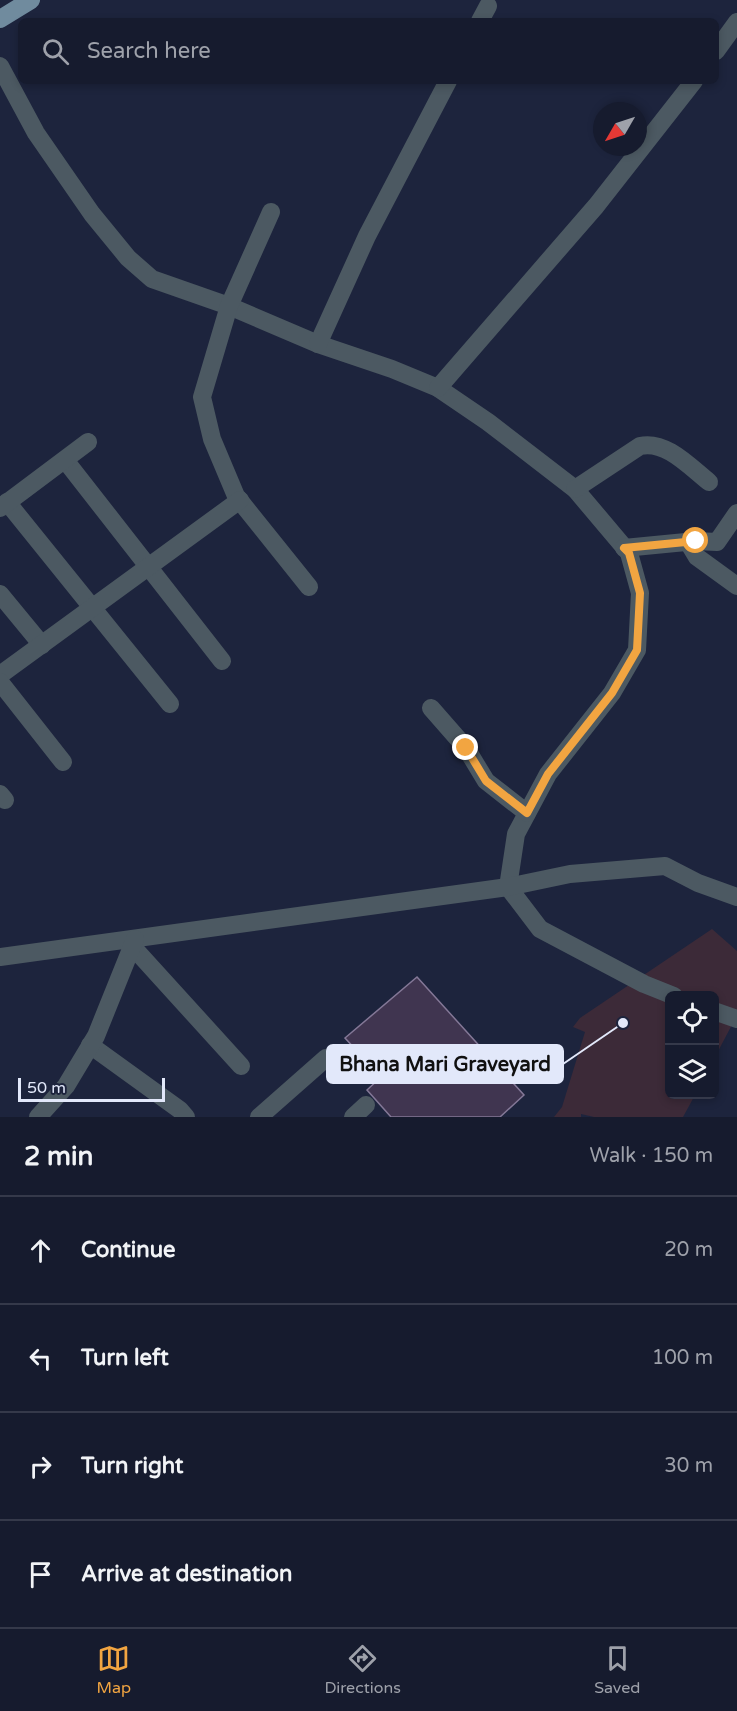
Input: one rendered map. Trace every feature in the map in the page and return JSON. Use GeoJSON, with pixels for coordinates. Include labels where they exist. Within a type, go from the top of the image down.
{"type":"FeatureCollection","features":[{"type":"Feature","properties":{"kind":"main road"},"geometry":{"type":"LineString","coordinates":[[0,19],[31,0]]}},
{"type":"Feature","properties":{"kind":"street"},"geometry":{"type":"LineString","coordinates":[[719,47],[737,22]]}},
{"type":"Feature","properties":{"kind":"street"},"geometry":{"type":"LineString","coordinates":[[0,66],[36,133],[92,214],[128,258],[152,279],[229,306],[318,344],[392,369],[438,388],[488,422],[575,489],[629,553],[640,593],[637,650],[612,693],[548,774],[516,834],[508,887],[540,929],[644,984],[665,992]]}},
{"type":"Feature","properties":{"kind":"street"},"geometry":{"type":"LineString","coordinates":[[318,344],[367,236],[446,84]]}},
{"type":"Feature","properties":{"kind":"street"},"geometry":{"type":"LineString","coordinates":[[438,388],[596,206],[692,84]]}},
{"type":"Feature","properties":{"kind":"street"},"geometry":{"type":"LineString","coordinates":[[271,212],[229,306],[202,396],[212,439],[236,496],[309,587]]}},
{"type":"Feature","properties":{"kind":"street"},"geometry":{"type":"LineString","coordinates":[[88,442],[4,505],[170,704]]}},
{"type":"Feature","properties":{"kind":"street"},"geometry":{"type":"LineString","coordinates":[[575,489],[640,446],[647,444],[666,449],[709,482]]}},
{"type":"Feature","properties":{"kind":"street"},"geometry":{"type":"LineString","coordinates":[[65,459],[222,661]]}},
{"type":"Feature","properties":{"kind":"street"},"geometry":{"type":"LineString","coordinates":[[0,675],[240,500]]}},
{"type":"Feature","properties":{"kind":"street"},"geometry":{"type":"LineString","coordinates":[[624,548],[688,542],[717,542],[737,513]]}},
{"type":"Feature","properties":{"kind":"street"},"geometry":{"type":"LineString","coordinates":[[688,542],[697,557],[737,586]]}},
{"type":"Feature","properties":{"kind":"street"},"geometry":{"type":"LineString","coordinates":[[0,594],[42,645]]}},
{"type":"Feature","properties":{"kind":"street"},"geometry":{"type":"LineString","coordinates":[[0,682],[63,762]]}},
{"type":"Feature","properties":{"kind":"street"},"geometry":{"type":"LineString","coordinates":[[431,708],[466,748],[486,781],[527,813]]}},
{"type":"Feature","properties":{"kind":"street"},"geometry":{"type":"LineString","coordinates":[[0,957],[133,942],[508,887],[570,874],[665,866],[698,883],[737,897]]}},
{"type":"Feature","properties":{"kind":"street"},"geometry":{"type":"LineString","coordinates":[[38,1117],[66,1086],[90,1045],[133,942]]}},
{"type":"Feature","properties":{"kind":"street"},"geometry":{"type":"LineString","coordinates":[[133,942],[241,1066]]}},
{"type":"Feature","properties":{"kind":"street"},"geometry":{"type":"LineString","coordinates":[[719,1013],[737,1019]]}},
{"type":"Feature","properties":{"kind":"street"},"geometry":{"type":"LineString","coordinates":[[90,1045],[180,1110],[186,1117]]}},
{"type":"Feature","properties":{"kind":"street"},"geometry":{"type":"LineString","coordinates":[[258,1117],[326,1058]]}},
{"type":"Feature","properties":{"kind":"shaded area"},"geometry":{"type":"Polygon","coordinates":[[[712,929],[737,951],[737,1019],[719,1049],[719,991],[665,991],[665,1099],[693,1099],[683,1117],[594,1117],[581,1114],[581,1117],[554,1117],[562,1107],[585,1032],[573,1027],[580,1018],[712,929]]]}},
{"type":"Feature","properties":{"kind":"building"},"geometry":{"type":"Polygon","coordinates":[[[417,977],[524,1095],[500,1117],[391,1117],[367,1090],[381,1077],[345,1038],[417,977]]]}},
{"type":"Feature","properties":{"kind":"place","name":"Bhana Mari Graveyard"},"geometry":{"type":"Point","coordinates":[623,1023]}},
{"type":"Feature","properties":{"kind":"route"},"geometry":{"type":"LineString","coordinates":[[466,748],[486,781],[527,813],[548,774],[612,693],[637,650],[640,593],[629,553],[624,548],[696,541]]}}]}
